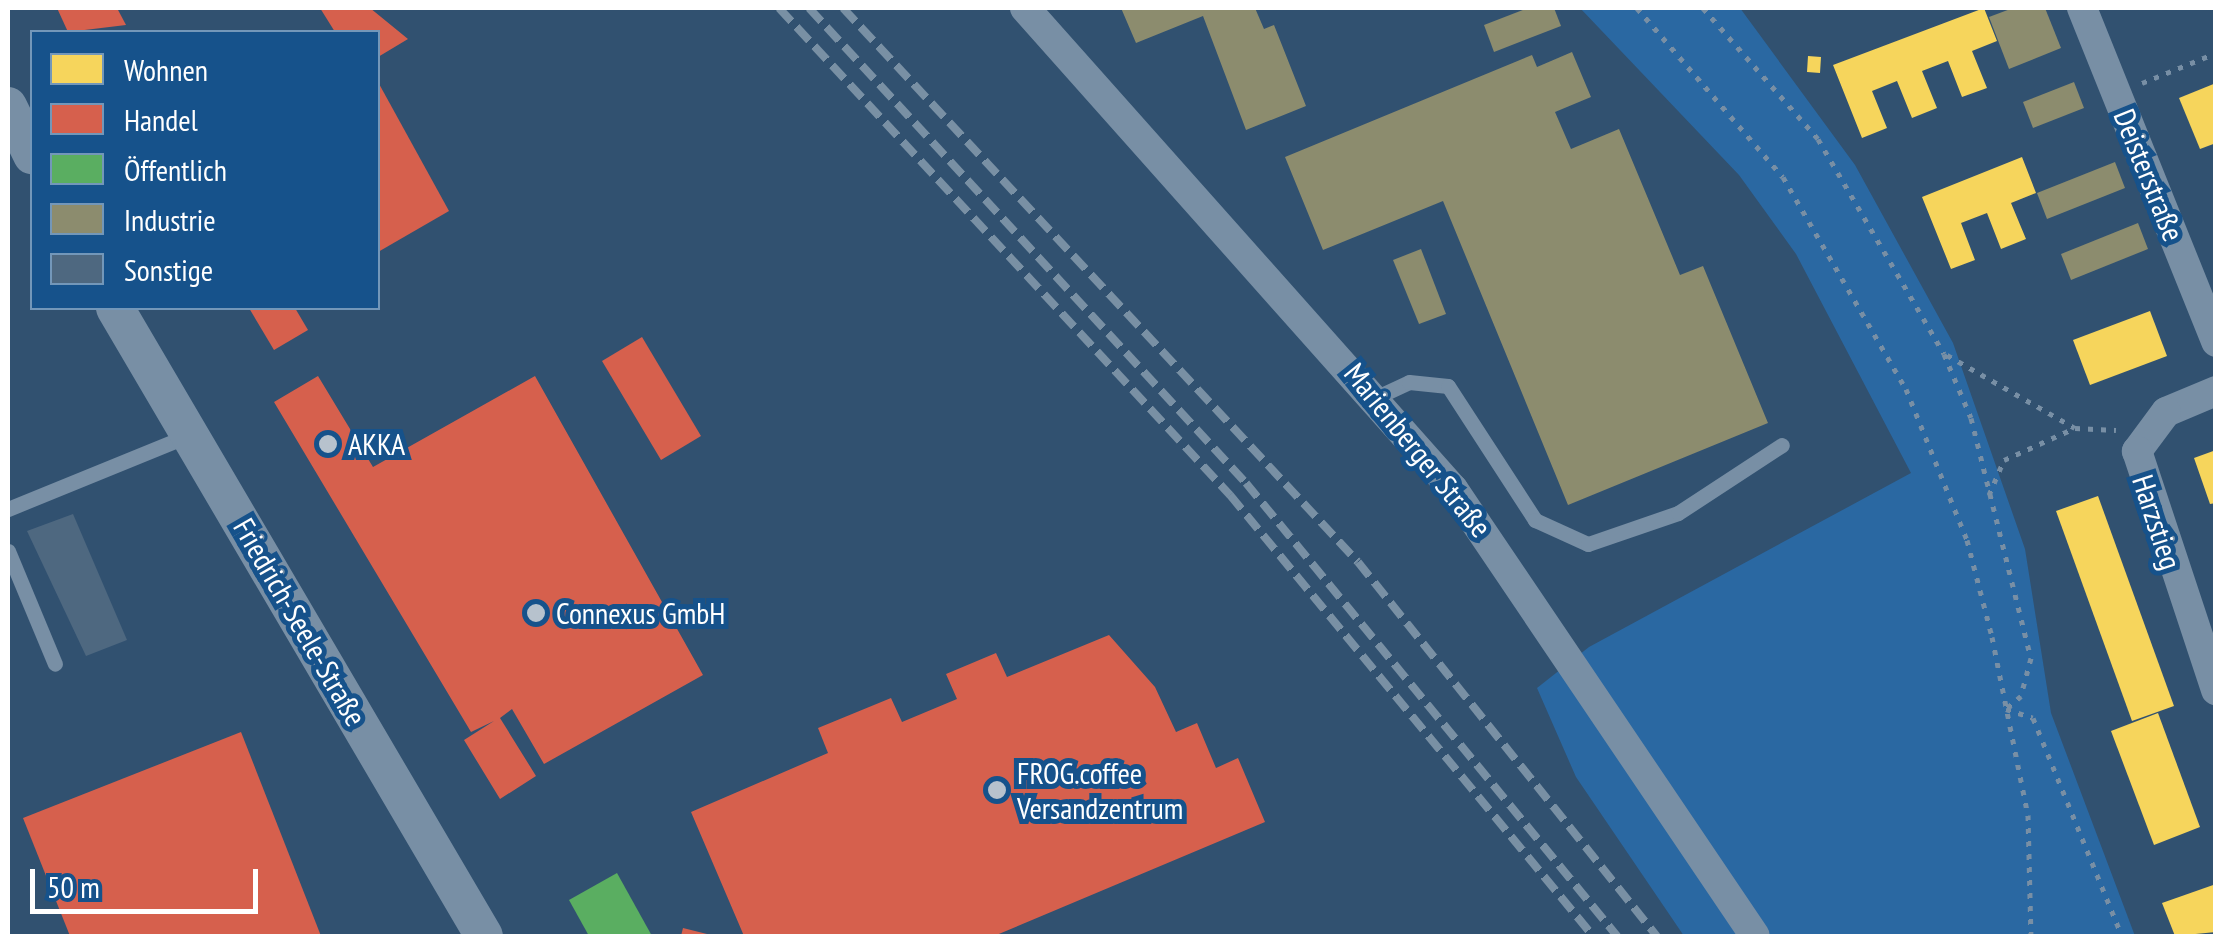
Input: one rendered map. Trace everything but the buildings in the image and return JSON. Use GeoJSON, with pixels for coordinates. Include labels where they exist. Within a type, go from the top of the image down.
{"type":"FeatureCollection","features":[{"type":"Feature","properties":{"kind":"street","name":"Marienberger Straße"},"geometry":{"type":"LineString","coordinates":[[1025,8],[1377,396],[1494,544],[1755,936]]}},
{"type":"Feature","properties":{"kind":"street","name":"Deisterstraße"},"geometry":{"type":"LineString","coordinates":[[2082,8],[2216,342]]}},
{"type":"Feature","properties":{"kind":"street"},"geometry":{"type":"LineString","coordinates":[[8,106],[30,150]]}},
{"type":"Feature","properties":{"kind":"street","name":"Friedrich-Seele-Straße"},"geometry":{"type":"LineString","coordinates":[[116,310],[484,936]]}},
{"type":"Feature","properties":{"kind":"street"},"geometry":{"type":"LineString","coordinates":[[2149,426],[2216,391]]}},
{"type":"Feature","properties":{"kind":"street","name":"Harzstieg"},"geometry":{"type":"LineString","coordinates":[[2149,426],[2137,472],[2216,690]]}},
{"type":"Feature","properties":{"kind":"lane"},"geometry":{"type":"LineString","coordinates":[[1377,396],[1409,382],[1448,386],[1535,520],[1588,544],[1678,513],[1782,444]]}},
{"type":"Feature","properties":{"kind":"lane"},"geometry":{"type":"LineString","coordinates":[[8,510],[191,435]]}},
{"type":"Feature","properties":{"kind":"lane"},"geometry":{"type":"LineString","coordinates":[[8,551],[55,664]]}},
{"type":"Feature","properties":{"kind":"path"},"geometry":{"type":"LineString","coordinates":[[1637,8],[1783,177],[1906,389],[1967,540],[2006,709],[2028,815],[2031,936]]}},
{"type":"Feature","properties":{"kind":"path"},"geometry":{"type":"LineString","coordinates":[[1703,8],[1818,138],[1944,354],[1989,496],[2032,658],[2021,696],[2006,709]]}},
{"type":"Feature","properties":{"kind":"path"},"geometry":{"type":"LineString","coordinates":[[2116,93],[2216,53]]}},
{"type":"Feature","properties":{"kind":"path"},"geometry":{"type":"LineString","coordinates":[[1944,354],[2075,428]]}},
{"type":"Feature","properties":{"kind":"path"},"geometry":{"type":"LineString","coordinates":[[1989,496],[2004,460],[2075,428],[2149,426]]}},
{"type":"Feature","properties":{"kind":"path"},"geometry":{"type":"LineString","coordinates":[[2006,709],[2032,718],[2122,936]]}},
{"type":"Feature","properties":{"kind":"shaded area"},"geometry":{"type":"Polygon","coordinates":[[[1580,8],[1740,8],[1855,165],[1953,343],[2025,549],[2051,713],[2135,936],[1684,936],[1576,777],[1537,688],[1589,647],[1911,473],[1796,254],[1739,175],[1580,8]]]}},
{"type":"Feature","properties":{"kind":"railway"},"geometry":{"type":"LineString","coordinates":[[779,8],[1230,495],[1593,936]]}},
{"type":"Feature","properties":{"kind":"railway"},"geometry":{"type":"LineString","coordinates":[[809,8],[1246,483],[1617,936]]}},
{"type":"Feature","properties":{"kind":"railway"},"geometry":{"type":"LineString","coordinates":[[843,8],[1358,562],[1657,936]]}},
{"type":"Feature","properties":{"kind":"place","name":"AKKA"},"geometry":{"type":"Point","coordinates":[328,444]}},
{"type":"Feature","properties":{"kind":"place","name":"Connexus GmbH"},"geometry":{"type":"Point","coordinates":[536,613]}},
{"type":"Feature","properties":{"kind":"place","name":"FROG.coffee Versandzentrum"},"geometry":{"type":"Point","coordinates":[997,790]}}]}
